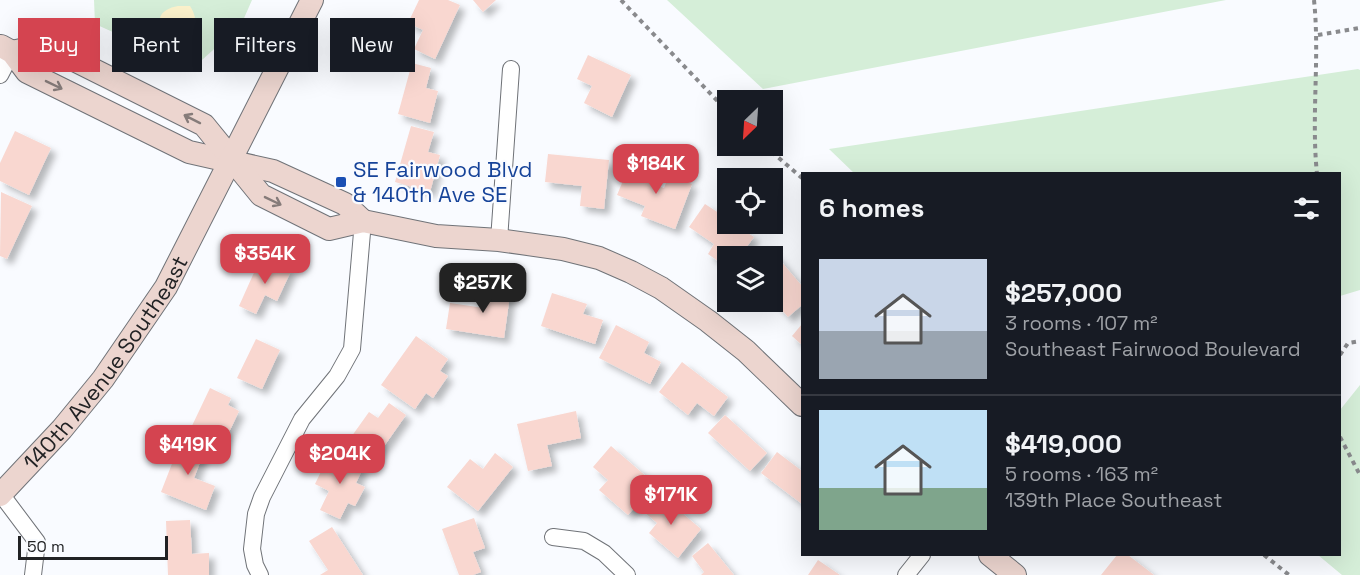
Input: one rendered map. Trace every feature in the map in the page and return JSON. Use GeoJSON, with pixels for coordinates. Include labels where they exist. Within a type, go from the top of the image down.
{"type":"FeatureCollection","features":[{"type":"Feature","properties":{"kind":"street","name":"140th Avenue Southeast"},"geometry":{"type":"LineString","coordinates":[[33,575],[37,542],[0,495],[62,429],[109,370],[166,287],[312,0]]}},
{"type":"Feature","properties":{"kind":"street"},"geometry":{"type":"LineString","coordinates":[[6,48],[44,45],[204,125],[261,195],[329,229],[363,221],[436,236],[499,240],[563,249],[599,258],[631,272],[661,288],[708,321],[746,351],[801,404]]}},
{"type":"Feature","properties":{"kind":"street"},"geometry":{"type":"LineString","coordinates":[[6,48],[27,72],[189,152],[231,161]]}},
{"type":"Feature","properties":{"kind":"street"},"geometry":{"type":"LineString","coordinates":[[0,75],[6,48]]}},
{"type":"Feature","properties":{"kind":"street"},"geometry":{"type":"LineString","coordinates":[[499,240],[511,69]]}},
{"type":"Feature","properties":{"kind":"street"},"geometry":{"type":"LineString","coordinates":[[258,570],[252,549],[256,514],[262,497],[302,419],[337,376],[352,349],[363,221]]}},
{"type":"Feature","properties":{"kind":"street"},"geometry":{"type":"LineString","coordinates":[[553,537],[584,541],[604,554],[627,575]]}},
{"type":"Feature","properties":{"kind":"street"},"geometry":{"type":"LineString","coordinates":[[906,575],[921,556]]}},
{"type":"Feature","properties":{"kind":"street"},"geometry":{"type":"LineString","coordinates":[[991,556],[1015,575]]}},
{"type":"Feature","properties":{"kind":"path"},"geometry":{"type":"LineString","coordinates":[[621,0],[717,100]]}},
{"type":"Feature","properties":{"kind":"path"},"geometry":{"type":"LineString","coordinates":[[1314,0],[1318,35],[1314,142],[1317,172]]}},
{"type":"Feature","properties":{"kind":"path"},"geometry":{"type":"LineString","coordinates":[[1318,35],[1360,28]]}},
{"type":"Feature","properties":{"kind":"path"},"geometry":{"type":"LineString","coordinates":[[777,156],[801,177]]}},
{"type":"Feature","properties":{"kind":"path"},"geometry":{"type":"LineString","coordinates":[[1341,354],[1348,343],[1360,341]]}},
{"type":"Feature","properties":{"kind":"path"},"geometry":{"type":"LineString","coordinates":[[1341,439],[1360,475]]}},
{"type":"Feature","properties":{"kind":"path"},"geometry":{"type":"LineString","coordinates":[[1265,556],[1289,575]]}},
{"type":"Feature","properties":{"kind":"green space"},"geometry":{"type":"Polygon","coordinates":[[[94,0],[252,0],[244,18],[214,18],[214,49],[202,60],[202,18],[112,18],[112,32],[100,26],[100,18],[95,18],[94,0]]]}},
{"type":"Feature","properties":{"kind":"green space"},"geometry":{"type":"Polygon","coordinates":[[[667,0],[1226,0],[763,89],[667,0]]]}},
{"type":"Feature","properties":{"kind":"green space"},"geometry":{"type":"Polygon","coordinates":[[[1358,69],[1360,70],[1360,290],[1341,296],[1341,172],[853,172],[829,149],[1358,69]]]}},
{"type":"Feature","properties":{"kind":"green space"},"geometry":{"type":"Polygon","coordinates":[[[1360,385],[1360,575],[1342,575],[1319,556],[1341,556],[1341,409],[1360,385]]]}},
{"type":"Feature","properties":{"kind":"sand"},"geometry":{"type":"Polygon","coordinates":[[[190,6],[195,18],[160,18],[163,13],[172,8],[190,6]]]}},
{"type":"Feature","properties":{"kind":"building"},"geometry":{"type":"Polygon","coordinates":[[[419,0],[448,0],[460,5],[435,59],[415,49],[423,30],[415,26],[415,18],[410,18],[419,0]]]}},
{"type":"Feature","properties":{"kind":"building"},"geometry":{"type":"Polygon","coordinates":[[[473,0],[496,0],[483,12],[473,0]]]}},
{"type":"Feature","properties":{"kind":"building"},"geometry":{"type":"Polygon","coordinates":[[[588,55],[631,75],[612,117],[584,103],[592,86],[577,79],[588,55]]]}},
{"type":"Feature","properties":{"kind":"building"},"geometry":{"type":"Polygon","coordinates":[[[415,64],[431,68],[426,88],[438,91],[430,123],[398,114],[410,72],[415,72],[415,64]]]}},
{"type":"Feature","properties":{"kind":"building"},"geometry":{"type":"Polygon","coordinates":[[[411,126],[434,132],[428,152],[440,155],[430,192],[395,182],[411,126]]]}},
{"type":"Feature","properties":{"kind":"building"},"geometry":{"type":"Polygon","coordinates":[[[15,131],[51,148],[29,195],[0,181],[0,163],[15,131]]]}},
{"type":"Feature","properties":{"kind":"building"},"geometry":{"type":"Polygon","coordinates":[[[548,154],[609,160],[604,209],[580,206],[582,186],[545,182],[548,154]]]}},
{"type":"Feature","properties":{"kind":"building"},"geometry":{"type":"Polygon","coordinates":[[[644,156],[655,160],[646,182],[664,188],[669,175],[692,184],[675,229],[641,216],[645,206],[617,195],[627,171],[636,175],[644,156]]]}},
{"type":"Feature","properties":{"kind":"building"},"geometry":{"type":"Polygon","coordinates":[[[1,192],[32,206],[7,259],[0,256],[1,192]]]}},
{"type":"Feature","properties":{"kind":"building"},"geometry":{"type":"Polygon","coordinates":[[[705,204],[717,212],[717,234],[749,234],[754,237],[747,246],[717,246],[717,260],[708,254],[714,244],[689,227],[705,204]]]}},
{"type":"Feature","properties":{"kind":"building"},"geometry":{"type":"Polygon","coordinates":[[[261,257],[291,271],[277,301],[265,295],[256,314],[239,306],[261,257]]]}},
{"type":"Feature","properties":{"kind":"building"},"geometry":{"type":"Polygon","coordinates":[[[783,264],[801,285],[801,306],[788,317],[783,311],[783,264]]]}},
{"type":"Feature","properties":{"kind":"building"},"geometry":{"type":"Polygon","coordinates":[[[488,284],[511,288],[504,338],[446,329],[450,303],[484,308],[488,284]]]}},
{"type":"Feature","properties":{"kind":"building"},"geometry":{"type":"Polygon","coordinates":[[[552,293],[587,304],[583,314],[603,320],[595,344],[541,326],[552,293]]]}},
{"type":"Feature","properties":{"kind":"building"},"geometry":{"type":"Polygon","coordinates":[[[616,325],[649,342],[644,353],[661,362],[650,384],[599,358],[616,325]]]}},
{"type":"Feature","properties":{"kind":"building"},"geometry":{"type":"Polygon","coordinates":[[[801,325],[801,344],[792,336],[801,325]]]}},
{"type":"Feature","properties":{"kind":"building"},"geometry":{"type":"Polygon","coordinates":[[[416,336],[448,359],[440,371],[448,376],[433,398],[426,393],[415,409],[381,385],[416,336]]]}},
{"type":"Feature","properties":{"kind":"building"},"geometry":{"type":"Polygon","coordinates":[[[256,339],[280,350],[262,389],[237,378],[256,339]]]}},
{"type":"Feature","properties":{"kind":"building"},"geometry":{"type":"Polygon","coordinates":[[[682,362],[728,397],[714,416],[697,403],[688,415],[659,392],[682,362]]]}},
{"type":"Feature","properties":{"kind":"building"},"geometry":{"type":"Polygon","coordinates":[[[210,388],[231,398],[228,405],[239,411],[223,445],[190,430],[210,388]]]}},
{"type":"Feature","properties":{"kind":"building"},"geometry":{"type":"Polygon","coordinates":[[[389,403],[406,415],[375,459],[349,440],[369,412],[378,418],[389,403]]]}},
{"type":"Feature","properties":{"kind":"building"},"geometry":{"type":"Polygon","coordinates":[[[576,411],[581,438],[547,445],[552,466],[528,471],[517,424],[576,411]]]}},
{"type":"Feature","properties":{"kind":"building"},"geometry":{"type":"Polygon","coordinates":[[[725,415],[767,453],[750,471],[708,433],[725,415]]]}},
{"type":"Feature","properties":{"kind":"building"},"geometry":{"type":"Polygon","coordinates":[[[182,438],[206,447],[194,478],[215,486],[206,510],[161,492],[182,438]]]}},
{"type":"Feature","properties":{"kind":"building"},"geometry":{"type":"Polygon","coordinates":[[[611,446],[655,484],[628,515],[599,490],[608,480],[593,467],[611,446]]]}},
{"type":"Feature","properties":{"kind":"building"},"geometry":{"type":"Polygon","coordinates":[[[777,452],[801,470],[801,503],[761,473],[777,452]]]}},
{"type":"Feature","properties":{"kind":"building"},"geometry":{"type":"Polygon","coordinates":[[[330,453],[363,468],[356,483],[365,487],[355,506],[348,503],[340,519],[320,510],[329,491],[315,484],[330,453]]]}},
{"type":"Feature","properties":{"kind":"building"},"geometry":{"type":"Polygon","coordinates":[[[495,453],[513,467],[478,511],[447,487],[470,459],[483,469],[495,453]]]}},
{"type":"Feature","properties":{"kind":"building"},"geometry":{"type":"Polygon","coordinates":[[[658,493],[701,529],[678,558],[649,533],[657,523],[643,511],[658,493]]]}},
{"type":"Feature","properties":{"kind":"building"},"geometry":{"type":"Polygon","coordinates":[[[474,518],[485,548],[473,552],[481,572],[473,575],[459,575],[442,529],[474,518]]]}},
{"type":"Feature","properties":{"kind":"building"},"geometry":{"type":"Polygon","coordinates":[[[190,520],[192,554],[209,553],[209,575],[168,575],[166,521],[190,520]]]}},
{"type":"Feature","properties":{"kind":"building"},"geometry":{"type":"Polygon","coordinates":[[[332,527],[363,575],[320,575],[328,570],[309,541],[332,527]]]}},
{"type":"Feature","properties":{"kind":"building"},"geometry":{"type":"Polygon","coordinates":[[[708,543],[734,575],[701,575],[704,572],[692,556],[708,543]]]}},
{"type":"Feature","properties":{"kind":"building"},"geometry":{"type":"Polygon","coordinates":[[[1116,556],[1129,556],[1154,575],[1101,575],[1116,556]]]}},
{"type":"Feature","properties":{"kind":"building"},"geometry":{"type":"Polygon","coordinates":[[[818,560],[840,575],[808,575],[818,560]]]}},
{"type":"Feature","properties":{"kind":"place","name":"SE Fairwood Blvd & 140th Ave SE"},"geometry":{"type":"Point","coordinates":[341,182]}}]}
